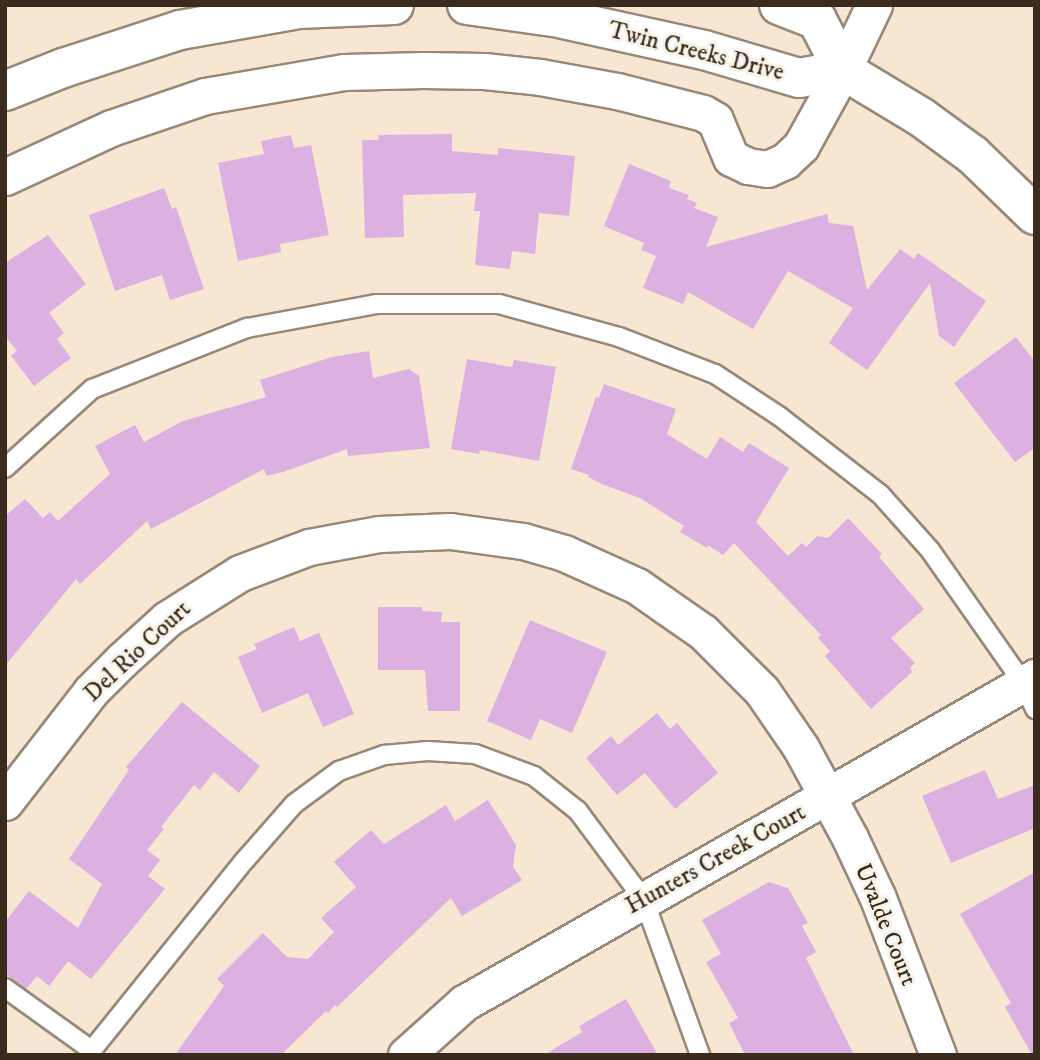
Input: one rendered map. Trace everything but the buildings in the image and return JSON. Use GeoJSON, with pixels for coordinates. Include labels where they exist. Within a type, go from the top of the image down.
{"type":"FeatureCollection","features":[{"type":"Feature","properties":{"kind":"street"},"geometry":{"type":"LineString","coordinates":[[5,91],[63,68],[180,30],[263,10],[394,5]]}},
{"type":"Feature","properties":{"kind":"street","name":"Twin Creeks Drive"},"geometry":{"type":"LineString","coordinates":[[467,5],[567,20],[704,50],[799,78],[843,71]]}},
{"type":"Feature","properties":{"kind":"street"},"geometry":{"type":"LineString","coordinates":[[779,5],[817,20],[843,71],[921,117],[973,155],[1035,215]]}},
{"type":"Feature","properties":{"kind":"street"},"geometry":{"type":"LineString","coordinates":[[5,177],[111,128],[205,96],[344,72],[424,70],[484,71],[540,77],[617,91],[703,113],[715,120],[731,158],[748,166],[767,169],[785,161],[801,146],[843,71],[874,5]]}},
{"type":"Feature","properties":{"kind":"street","name":"Del Rio Court"},"geometry":{"type":"LineString","coordinates":[[5,802],[91,691],[167,619],[205,592],[271,559],[309,547],[379,534],[450,531],[488,534],[564,553],[638,586],[671,608],[703,632],[762,691],[801,748],[828,797]]}},
{"type":"Feature","properties":{"kind":"street","name":"Hunters Creek Court"},"geometry":{"type":"LineString","coordinates":[[406,1055],[464,1003],[828,797],[1031,690]]}},
{"type":"Feature","properties":{"kind":"street","name":"Uvalde Court"},"geometry":{"type":"LineString","coordinates":[[828,797],[878,898],[938,1055]]}},
{"type":"Feature","properties":{"kind":"lane"},"geometry":{"type":"LineString","coordinates":[[5,468],[92,389],[247,328],[376,304],[499,304],[619,337],[715,374],[779,416],[880,494],[930,550],[1031,690]]}},
{"type":"Feature","properties":{"kind":"lane"},"geometry":{"type":"LineString","coordinates":[[5,988],[89,1052],[294,804],[339,771],[384,755],[428,751],[475,754],[534,775],[578,811],[644,901],[701,1055]]}}]}
